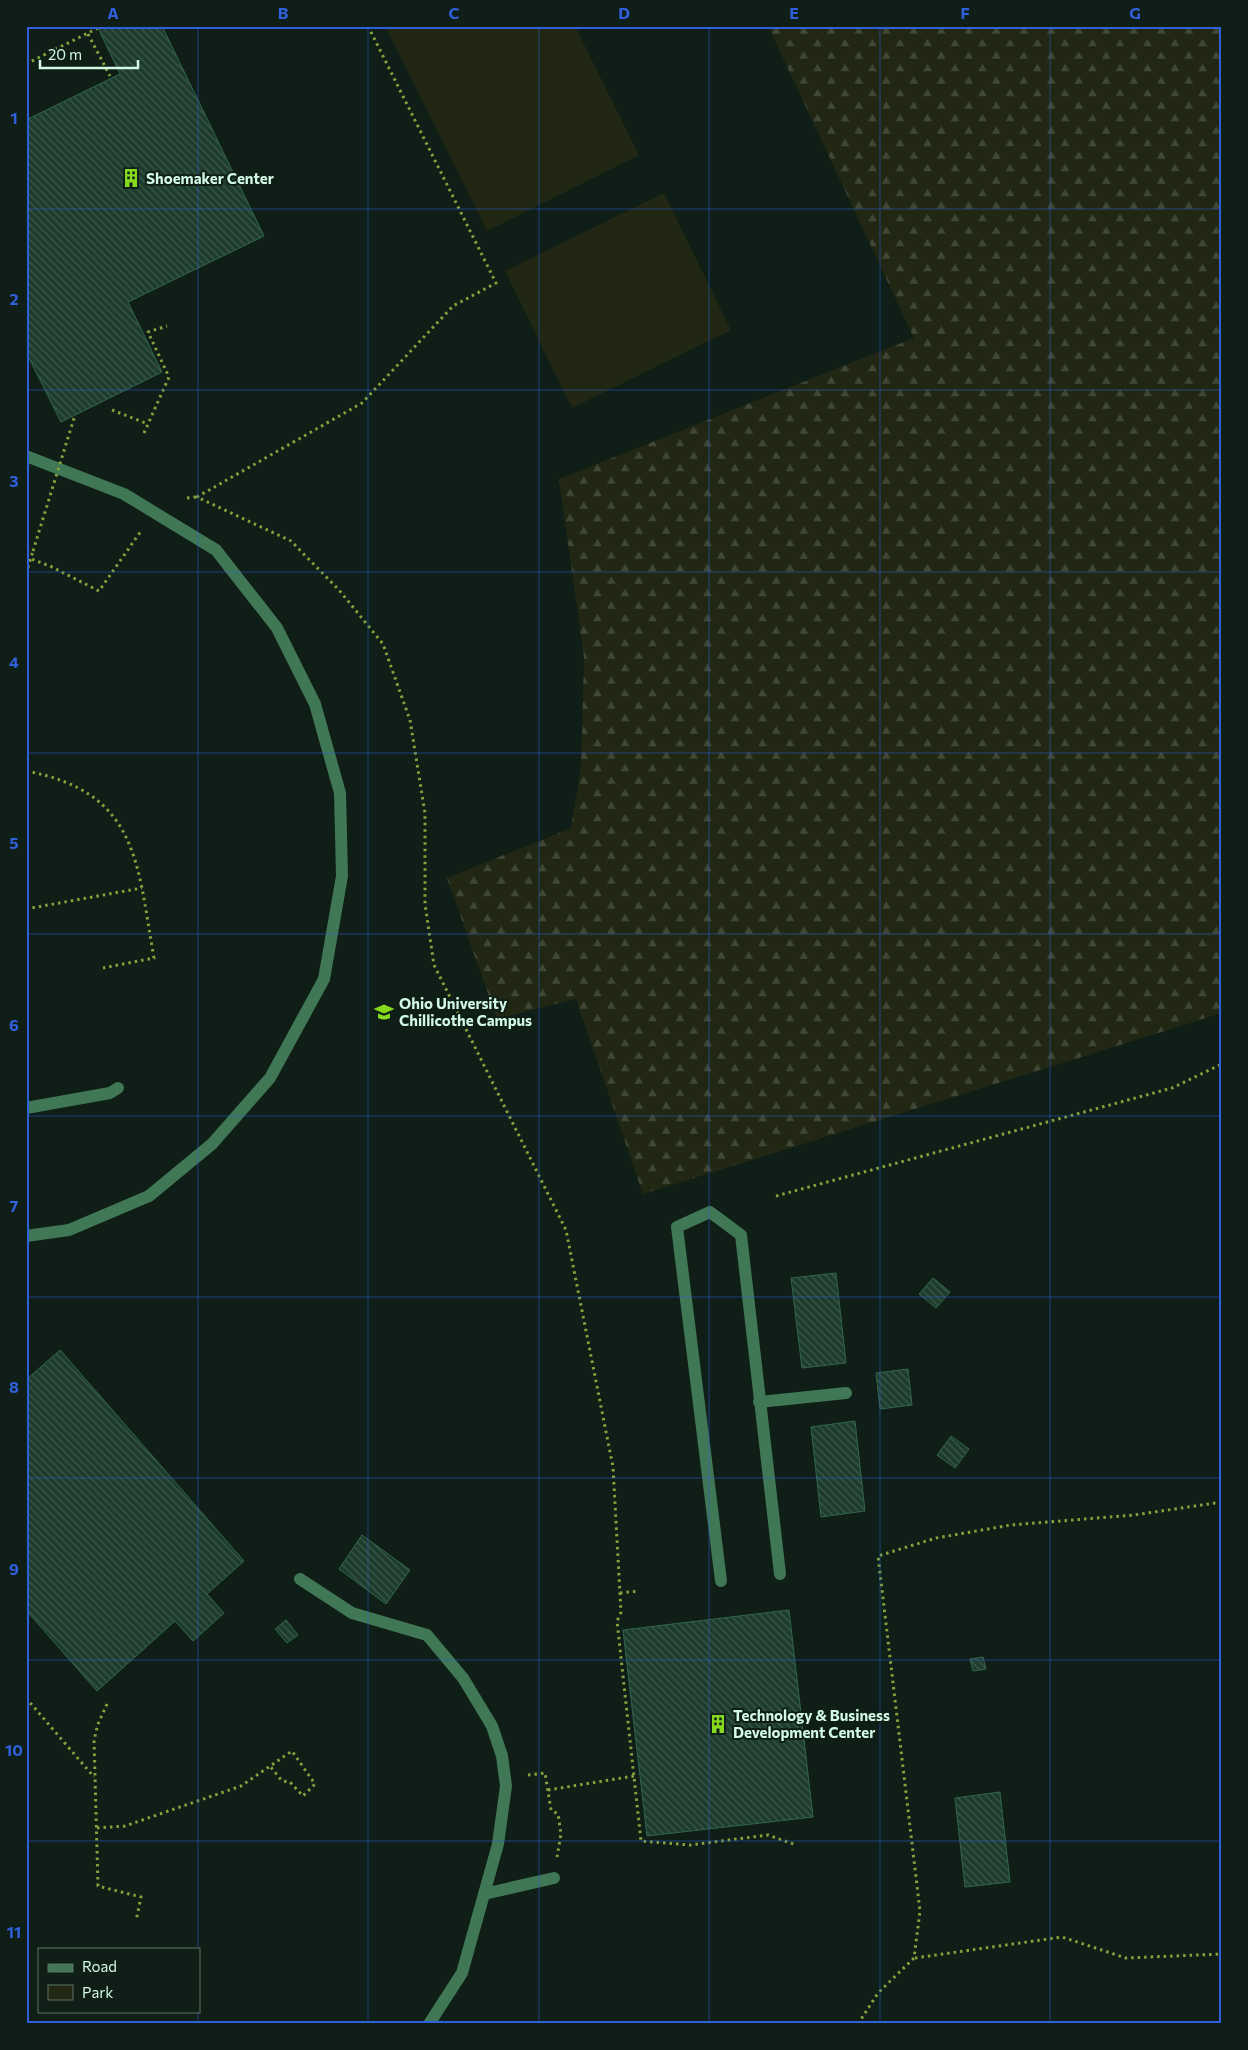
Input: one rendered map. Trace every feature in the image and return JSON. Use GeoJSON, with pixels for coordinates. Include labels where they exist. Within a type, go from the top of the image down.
{"type":"FeatureCollection","features":[{"type":"Feature","properties":{"kind":"lane"},"geometry":{"type":"LineString","coordinates":[[26,456],[124,494],[216,550],[277,628],[315,704],[340,793],[342,876],[324,979],[270,1078],[212,1144],[149,1196],[69,1230],[26,1236]]}},
{"type":"Feature","properties":{"kind":"lane"},"geometry":{"type":"LineString","coordinates":[[26,1108],[110,1094],[118,1088]]}},
{"type":"Feature","properties":{"kind":"lane"},"geometry":{"type":"LineString","coordinates":[[721,1581],[677,1227],[710,1212],[742,1235],[759,1402],[780,1574]]}},
{"type":"Feature","properties":{"kind":"lane"},"geometry":{"type":"LineString","coordinates":[[759,1402],[846,1393]]}},
{"type":"Feature","properties":{"kind":"lane"},"geometry":{"type":"LineString","coordinates":[[300,1579],[352,1613],[427,1635],[463,1678],[492,1726],[502,1756],[506,1786],[498,1844],[462,1973],[429,2024]]}},
{"type":"Feature","properties":{"kind":"lane"},"geometry":{"type":"LineString","coordinates":[[484,1894],[554,1878]]}},
{"type":"Feature","properties":{"kind":"path"},"geometry":{"type":"LineString","coordinates":[[26,64],[102,26]]}},
{"type":"Feature","properties":{"kind":"path"},"geometry":{"type":"LineString","coordinates":[[187,498],[197,497],[362,402],[453,306],[496,283],[368,26]]}},
{"type":"Feature","properties":{"kind":"path"},"geometry":{"type":"LineString","coordinates":[[88,34],[110,76]]}},
{"type":"Feature","properties":{"kind":"path"},"geometry":{"type":"LineString","coordinates":[[144,432],[169,377],[148,332],[167,326]]}},
{"type":"Feature","properties":{"kind":"path"},"geometry":{"type":"LineString","coordinates":[[112,410],[148,424]]}},
{"type":"Feature","properties":{"kind":"path"},"geometry":{"type":"LineString","coordinates":[[26,574],[75,415]]}},
{"type":"Feature","properties":{"kind":"path"},"geometry":{"type":"LineString","coordinates":[[197,497],[291,542],[339,590],[382,644],[410,720],[425,814],[425,904],[434,966],[566,1230],[613,1467],[621,1612],[617,1621],[641,1841],[690,1845],[768,1835],[796,1845]]}},
{"type":"Feature","properties":{"kind":"path"},"geometry":{"type":"LineString","coordinates":[[26,557],[50,566],[99,591],[142,530]]}},
{"type":"Feature","properties":{"kind":"path"},"geometry":{"type":"LineString","coordinates":[[26,771],[65,780],[99,802],[126,834],[138,867],[154,958],[103,968]]}},
{"type":"Feature","properties":{"kind":"path"},"geometry":{"type":"LineString","coordinates":[[26,909],[142,888]]}},
{"type":"Feature","properties":{"kind":"path"},"geometry":{"type":"LineString","coordinates":[[776,1196],[1172,1088],[1222,1064]]}},
{"type":"Feature","properties":{"kind":"path"},"geometry":{"type":"LineString","coordinates":[[914,1958],[920,1912],[878,1556],[936,1538],[1011,1525],[1134,1515],[1222,1502]]}},
{"type":"Feature","properties":{"kind":"path"},"geometry":{"type":"LineString","coordinates":[[620,1593],[639,1590]]}},
{"type":"Feature","properties":{"kind":"path"},"geometry":{"type":"LineString","coordinates":[[26,1698],[94,1777]]}},
{"type":"Feature","properties":{"kind":"path"},"geometry":{"type":"LineString","coordinates":[[107,1704],[98,1724],[94,1740],[98,1886],[141,1897],[136,1921]]}},
{"type":"Feature","properties":{"kind":"path"},"geometry":{"type":"LineString","coordinates":[[97,1828],[125,1826],[241,1786],[270,1766],[292,1751],[315,1784],[303,1796],[290,1782],[282,1781],[270,1766]]}},
{"type":"Feature","properties":{"kind":"path"},"geometry":{"type":"LineString","coordinates":[[505,1778],[545,1773],[551,1810],[558,1814],[561,1834]]}},
{"type":"Feature","properties":{"kind":"path"},"geometry":{"type":"LineString","coordinates":[[548,1790],[634,1776]]}},
{"type":"Feature","properties":{"kind":"path"},"geometry":{"type":"LineString","coordinates":[[858,2024],[878,1993],[914,1958],[1062,1937],[1126,1958],[1222,1954]]}},
{"type":"Feature","properties":{"kind":"green space"},"geometry":{"type":"Polygon","coordinates":[[[385,26],[575,26],[639,155],[487,231],[385,26]]]}},
{"type":"Feature","properties":{"kind":"green space"},"geometry":{"type":"Polygon","coordinates":[[[768,26],[1222,26],[1222,1013],[643,1194],[576,999],[497,1019],[447,878],[571,828],[581,768],[584,658],[559,479],[914,338],[768,26]]]}},
{"type":"Feature","properties":{"kind":"green space"},"geometry":{"type":"Polygon","coordinates":[[[664,193],[731,330],[572,408],[505,271],[664,193]]]}},
{"type":"Feature","properties":{"kind":"building","name":"Shoemaker Center"},"geometry":{"type":"Polygon","coordinates":[[[106,26],[162,26],[264,236],[128,302],[162,372],[61,422],[26,352],[26,120],[120,74],[99,30],[106,26]]]}},
{"type":"Feature","properties":{"kind":"building"},"geometry":{"type":"Polygon","coordinates":[[[836,1273],[846,1363],[802,1368],[791,1278],[836,1273]]]}},
{"type":"Feature","properties":{"kind":"building"},"geometry":{"type":"Polygon","coordinates":[[[933,1278],[950,1292],[936,1308],[919,1294],[933,1278]]]}},
{"type":"Feature","properties":{"kind":"building"},"geometry":{"type":"Polygon","coordinates":[[[60,1350],[244,1561],[207,1594],[224,1613],[193,1641],[175,1621],[97,1691],[26,1610],[26,1380],[60,1350]]]}},
{"type":"Feature","properties":{"kind":"building"},"geometry":{"type":"Polygon","coordinates":[[[908,1369],[912,1405],[880,1409],[876,1373],[908,1369]]]}},
{"type":"Feature","properties":{"kind":"building"},"geometry":{"type":"Polygon","coordinates":[[[855,1421],[865,1511],[821,1517],[811,1427],[855,1421]]]}},
{"type":"Feature","properties":{"kind":"building"},"geometry":{"type":"Polygon","coordinates":[[[951,1436],[969,1449],[955,1468],[937,1455],[951,1436]]]}},
{"type":"Feature","properties":{"kind":"building"},"geometry":{"type":"Polygon","coordinates":[[[362,1535],[410,1570],[386,1604],[339,1569],[362,1535]]]}},
{"type":"Feature","properties":{"kind":"building","name":"Technology & Business Development Center"},"geometry":{"type":"Polygon","coordinates":[[[789,1610],[813,1817],[647,1836],[623,1630],[789,1610]]]}},
{"type":"Feature","properties":{"kind":"building"},"geometry":{"type":"Polygon","coordinates":[[[286,1620],[298,1635],[287,1643],[275,1629],[286,1620]]]}},
{"type":"Feature","properties":{"kind":"building"},"geometry":{"type":"Polygon","coordinates":[[[983,1657],[986,1669],[973,1671],[970,1659],[983,1657]]]}},
{"type":"Feature","properties":{"kind":"building"},"geometry":{"type":"Polygon","coordinates":[[[1000,1792],[1010,1882],[965,1887],[955,1798],[1000,1792]]]}},
{"type":"Feature","properties":{"kind":"place","name":"Shoemaker Center"},"geometry":{"type":"Point","coordinates":[131,178]}},
{"type":"Feature","properties":{"kind":"place","name":"Ohio University Chillicothe Campus"},"geometry":{"type":"Point","coordinates":[384,1012]}},
{"type":"Feature","properties":{"kind":"place","name":"Technology & Business Development Center"},"geometry":{"type":"Point","coordinates":[718,1724]}}]}
